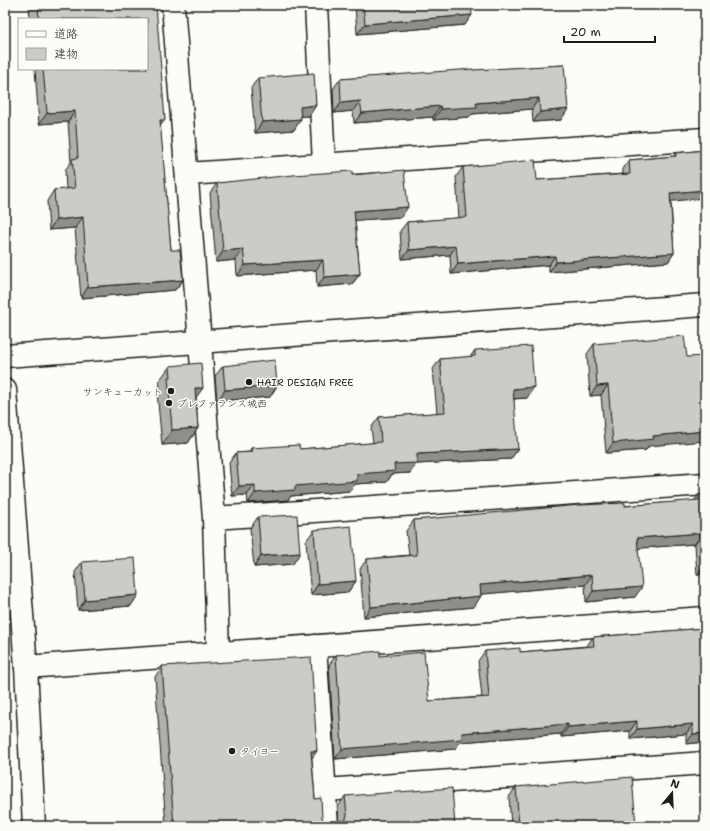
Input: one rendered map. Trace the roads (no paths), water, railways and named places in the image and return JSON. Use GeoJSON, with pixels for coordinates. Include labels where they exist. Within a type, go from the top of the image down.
{"type":"FeatureCollection","features":[{"type":"Feature","properties":{"kind":"street"},"geometry":{"type":"LineString","coordinates":[[173,5],[214,518],[218,653]]}},
{"type":"Feature","properties":{"kind":"street"},"geometry":{"type":"LineString","coordinates":[[316,5],[324,164]]}},
{"type":"Feature","properties":{"kind":"street"},"geometry":{"type":"LineString","coordinates":[[187,174],[705,139]]}},
{"type":"Feature","properties":{"kind":"street"},"geometry":{"type":"LineString","coordinates":[[5,356],[705,305]]}},
{"type":"Feature","properties":{"kind":"street"},"geometry":{"type":"LineString","coordinates":[[5,390],[26,667],[34,826]]}},
{"type":"Feature","properties":{"kind":"street"},"geometry":{"type":"LineString","coordinates":[[214,518],[705,484]]}},
{"type":"Feature","properties":{"kind":"street"},"geometry":{"type":"LineString","coordinates":[[26,667],[705,618]]}},
{"type":"Feature","properties":{"kind":"street"},"geometry":{"type":"LineString","coordinates":[[315,646],[327,826]]}},
{"type":"Feature","properties":{"kind":"street"},"geometry":{"type":"LineString","coordinates":[[325,790],[705,763]]}},
{"type":"Feature","properties":{"kind":"place","name":"HAIR DESIGN FREE"},"geometry":{"type":"Point","coordinates":[249,382]}},
{"type":"Feature","properties":{"kind":"place","name":"サンキューカット"},"geometry":{"type":"Point","coordinates":[171,391]}},
{"type":"Feature","properties":{"kind":"place","name":"プレファランス城西"},"geometry":{"type":"Point","coordinates":[169,403]}},
{"type":"Feature","properties":{"kind":"place","name":"タイヨー"},"geometry":{"type":"Point","coordinates":[232,751]}}]}
